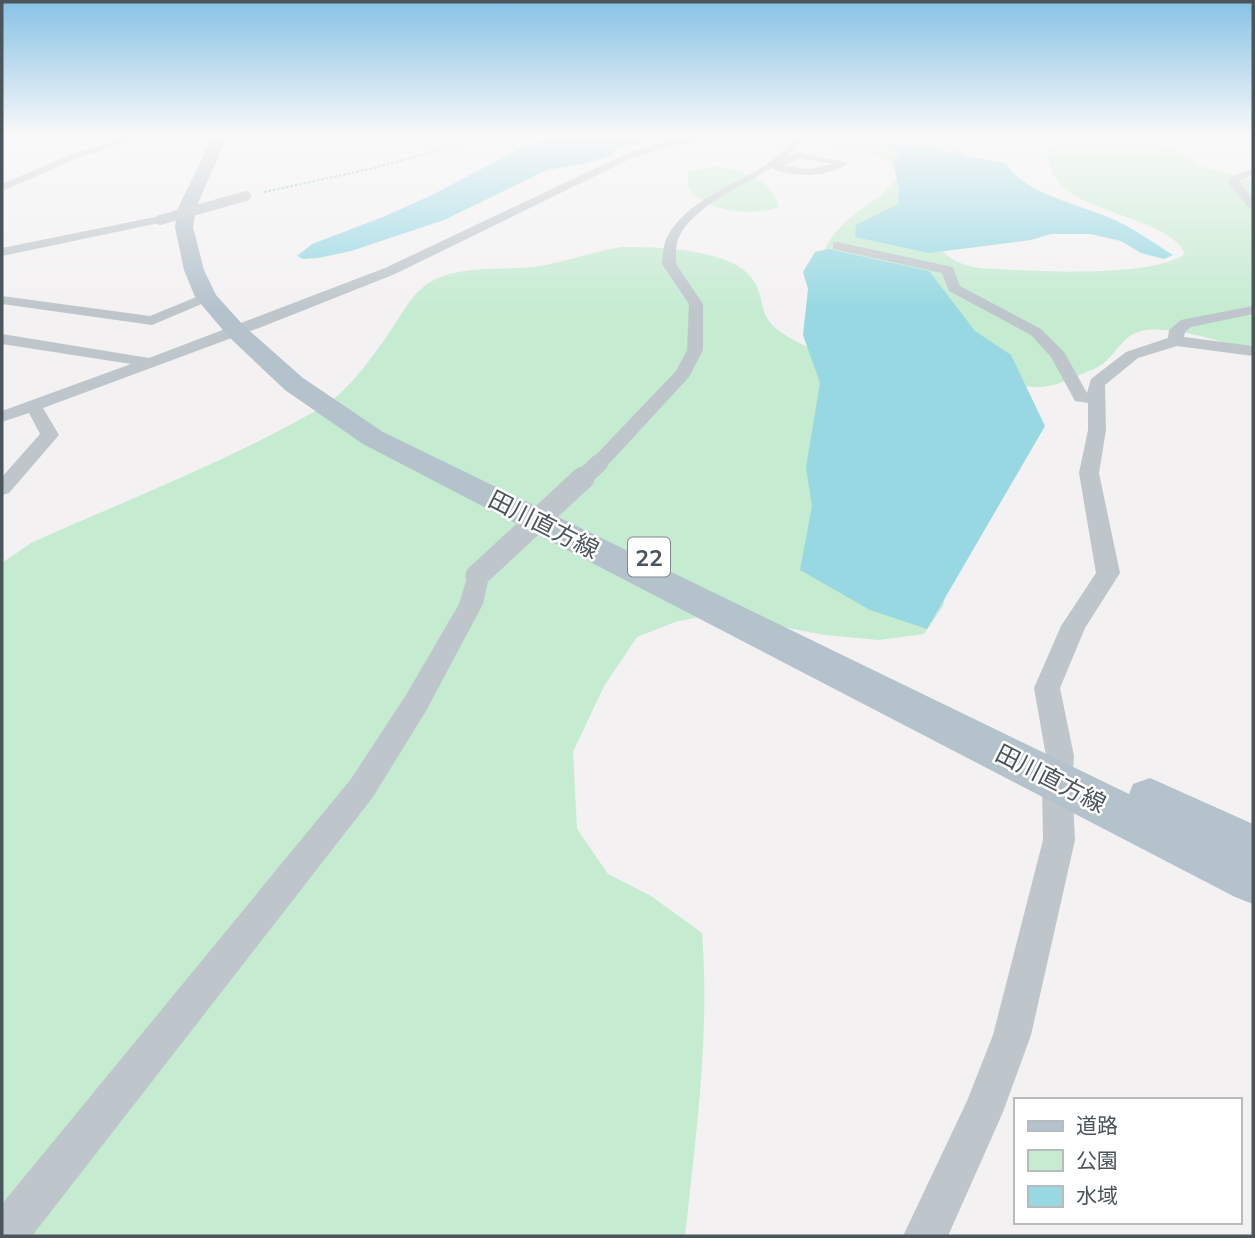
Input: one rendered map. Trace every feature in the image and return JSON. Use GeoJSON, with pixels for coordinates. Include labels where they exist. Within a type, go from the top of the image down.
{"type":"FeatureCollection","features":[{"type":"Feature","properties":{"kind":"main road","name":"田川直方線"},"geometry":{"type":"LineString","coordinates":[[194,194],[187,208],[184,227],[194,270],[206,298],[245,328],[294,384],[373,438],[1059,769],[1253,848]]}},
{"type":"Feature","properties":{"kind":"main road","name":"田川直方線"},"geometry":{"type":"LineString","coordinates":[[208,194],[204,203],[203,235],[209,263],[245,328]]}},
{"type":"Feature","properties":{"kind":"main road","name":"田川直方線"},"geometry":{"type":"LineString","coordinates":[[1059,769],[1253,880]]}},
{"type":"Feature","properties":{"kind":"street"},"geometry":{"type":"LineString","coordinates":[[2,417],[245,328],[390,271],[550,194]]}},
{"type":"Feature","properties":{"kind":"street"},"geometry":{"type":"LineString","coordinates":[[4,1236],[362,789],[416,703],[471,604],[477,576],[599,463],[683,373],[695,350],[696,304],[668,264],[672,237],[688,218],[720,194]]}},
{"type":"Feature","properties":{"kind":"street"},"geometry":{"type":"LineString","coordinates":[[2,252],[160,220],[246,197]]}},
{"type":"Feature","properties":{"kind":"street"},"geometry":{"type":"LineString","coordinates":[[837,246],[948,270],[954,288],[1036,332],[1058,355],[1081,397],[1097,399]]}},
{"type":"Feature","properties":{"kind":"street"},"geometry":{"type":"LineString","coordinates":[[2,300],[152,321],[206,298]]}},
{"type":"Feature","properties":{"kind":"street"},"geometry":{"type":"LineString","coordinates":[[1176,341],[1177,330],[1186,323],[1253,310]]}},
{"type":"Feature","properties":{"kind":"street"},"geometry":{"type":"LineString","coordinates":[[2,339],[150,362]]}},
{"type":"Feature","properties":{"kind":"street"},"geometry":{"type":"LineString","coordinates":[[925,1236],[983,1112],[1012,1035],[1059,840],[1059,769],[1047,688],[1073,626],[1108,573],[1089,473],[1097,430],[1097,383],[1132,355],[1176,341],[1253,351]]}},
{"type":"Feature","properties":{"kind":"street"},"geometry":{"type":"LineString","coordinates":[[6,479],[50,435],[33,405]]}},
{"type":"Feature","properties":{"kind":"path"},"geometry":{"type":"LineString","coordinates":[[246,197],[260,194]]}},
{"type":"Feature","properties":{"kind":"green space"},"geometry":{"type":"Polygon","coordinates":[[[773,194],[779,207],[742,212],[716,207],[694,195],[773,194]]]}},
{"type":"Feature","properties":{"kind":"green space"},"geometry":{"type":"Polygon","coordinates":[[[882,194],[963,194],[939,248],[958,262],[980,268],[1086,272],[1144,267],[1167,262],[1185,254],[1177,243],[1164,233],[1071,194],[1253,194],[1253,351],[1193,334],[1145,330],[1129,337],[1099,366],[1060,383],[1032,387],[997,381],[824,251],[841,227],[882,194]]]}},
{"type":"Feature","properties":{"kind":"green space"},"geometry":{"type":"Polygon","coordinates":[[[622,247],[673,249],[729,261],[743,269],[753,280],[767,318],[778,330],[803,345],[888,372],[964,515],[943,606],[924,634],[879,640],[825,635],[715,614],[675,622],[637,637],[604,686],[573,752],[577,829],[608,874],[651,896],[702,933],[703,1047],[685,1236],[2,1236],[2,563],[31,543],[253,444],[324,406],[343,391],[362,370],[414,296],[435,280],[465,271],[545,265],[622,247]]]}},
{"type":"Feature","properties":{"kind":"water"},"geometry":{"type":"Polygon","coordinates":[[[498,194],[444,220],[351,251],[318,258],[303,259],[297,256],[312,244],[432,195],[498,194]]]}},
{"type":"Feature","properties":{"kind":"water"},"geometry":{"type":"Polygon","coordinates":[[[899,194],[1046,194],[1123,224],[1173,255],[1164,259],[1141,253],[1121,241],[1090,234],[1051,234],[1031,240],[929,253],[855,237],[856,225],[898,204],[899,194]]]}},
{"type":"Feature","properties":{"kind":"water"},"geometry":{"type":"Polygon","coordinates":[[[828,249],[929,271],[975,331],[1011,355],[1045,426],[927,629],[870,610],[800,570],[812,506],[806,467],[820,383],[803,335],[808,289],[803,272],[815,252],[828,249]]]}}]}
